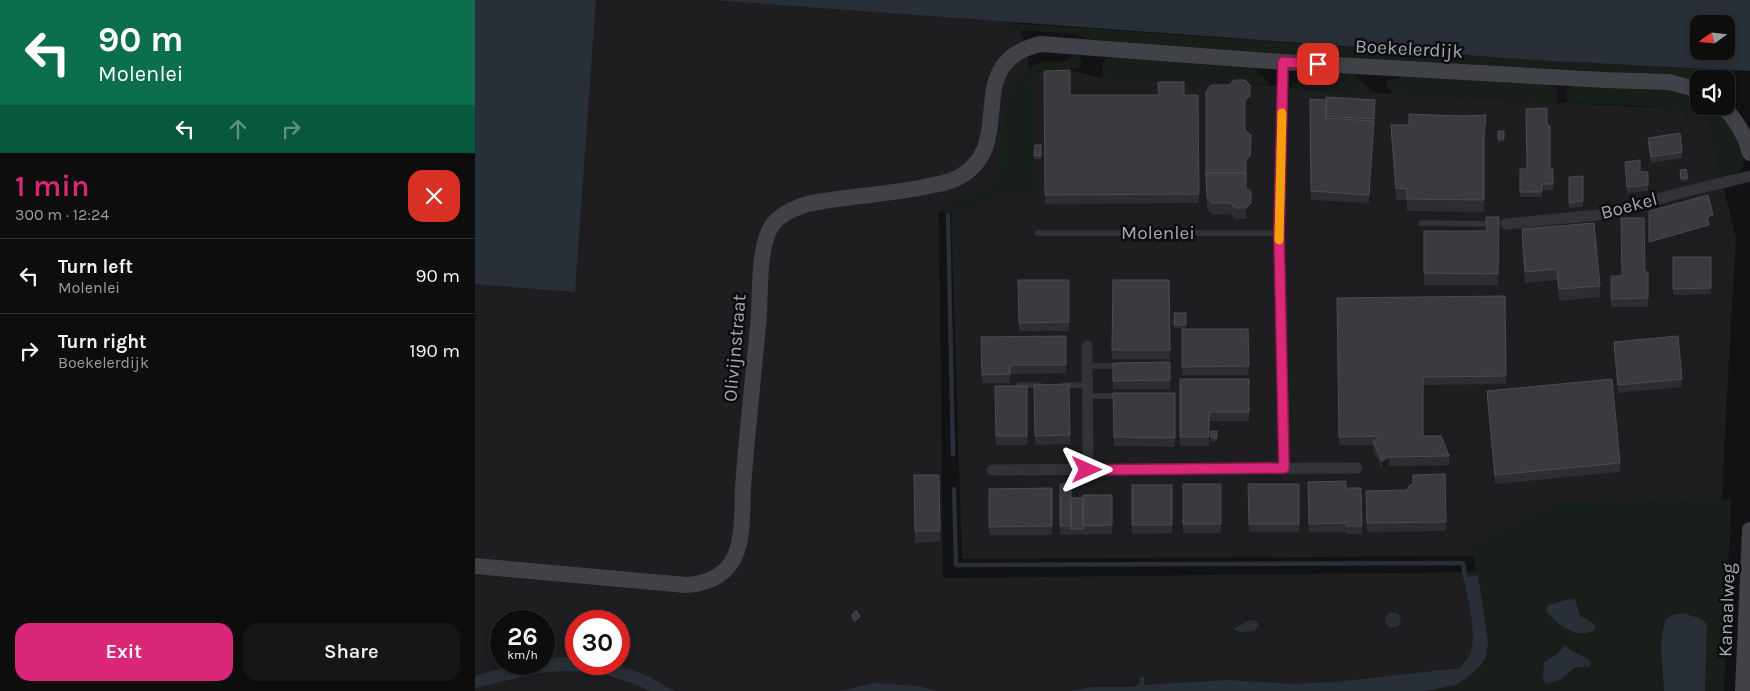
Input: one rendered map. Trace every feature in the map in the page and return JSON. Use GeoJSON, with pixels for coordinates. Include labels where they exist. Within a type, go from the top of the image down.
{"type":"FeatureCollection","features":[{"type":"Feature","properties":{"kind":"street","name":"Boekelerdijk"},"geometry":{"type":"LineString","coordinates":[[1027,47],[1041,44],[1283,62],[1669,82],[1690,88]]}},
{"type":"Feature","properties":{"kind":"street","name":"Olivijnstraat"},"geometry":{"type":"LineString","coordinates":[[475,566],[686,585],[709,581],[725,570],[736,554],[740,533],[763,252],[770,229],[781,216],[793,208],[807,204],[900,192],[948,182],[962,176],[984,153],[989,133],[993,90],[998,74],[1011,55],[1027,47]]}},
{"type":"Feature","properties":{"kind":"street"},"geometry":{"type":"LineString","coordinates":[[1283,62],[1279,233],[1284,468]]}},
{"type":"Feature","properties":{"kind":"street"},"geometry":{"type":"LineString","coordinates":[[1730,115],[1739,127],[1750,153]]}},
{"type":"Feature","properties":{"kind":"street","name":"Boekel"},"geometry":{"type":"LineString","coordinates":[[1506,224],[1607,214],[1679,193],[1750,176]]}},
{"type":"Feature","properties":{"kind":"street"},"geometry":{"type":"LineString","coordinates":[[1087,346],[1087,470]]}},
{"type":"Feature","properties":{"kind":"street"},"geometry":{"type":"LineString","coordinates":[[992,470],[1357,468]]}},
{"type":"Feature","properties":{"kind":"street","name":"Kanaalweg"},"geometry":{"type":"LineString","coordinates":[[1743,691],[1750,530]]}},
{"type":"Feature","properties":{"kind":"lane"},"geometry":{"type":"LineString","coordinates":[[1421,223],[1506,224]]}},
{"type":"Feature","properties":{"kind":"lane","name":"Molenlei"},"geometry":{"type":"LineString","coordinates":[[1037,233],[1279,233]]}},
{"type":"Feature","properties":{"kind":"lane"},"geometry":{"type":"LineString","coordinates":[[1087,366],[1124,366]]}},
{"type":"Feature","properties":{"kind":"lane"},"geometry":{"type":"LineString","coordinates":[[1019,385],[1048,385]]}},
{"type":"Feature","properties":{"kind":"lane"},"geometry":{"type":"LineString","coordinates":[[1058,385],[1126,396]]}},
{"type":"Feature","properties":{"kind":"shaded area"},"geometry":{"type":"Polygon","coordinates":[[[475,0],[825,0],[1016,15],[1027,50],[1031,103],[1030,72],[1074,71],[1102,78],[1203,85],[1203,80],[1367,94],[1374,92],[1661,108],[1690,111],[1690,115],[1701,115],[1709,118],[1721,179],[1736,239],[1720,557],[1461,556],[962,559],[951,210],[939,212],[943,578],[1663,570],[1661,657],[1664,691],[475,691],[475,0]]]}},
{"type":"Feature","properties":{"kind":"shaded area"},"geometry":{"type":"Polygon","coordinates":[[[475,0],[596,0],[575,292],[475,284],[475,0]]]}},
{"type":"Feature","properties":{"kind":"shaded area"},"geometry":{"type":"Polygon","coordinates":[[[712,0],[1750,0],[1750,71],[1534,60],[712,0]]]}},
{"type":"Feature","properties":{"kind":"shaded area"},"geometry":{"type":"Polygon","coordinates":[[[1008,23],[1534,60],[1704,68],[1704,70],[1690,70],[1690,80],[1671,75],[1262,53],[1088,39],[1074,34],[1014,30],[1007,33],[1008,23]]]}},
{"type":"Feature","properties":{"kind":"shaded area"},"geometry":{"type":"Polygon","coordinates":[[[1076,53],[1080,57],[1082,64],[1078,69],[1030,72],[1034,167],[1033,188],[944,213],[942,206],[977,195],[991,184],[996,177],[1001,168],[1004,125],[1010,95],[1016,82],[1024,72],[1036,64],[1063,61],[1076,53]]]}},
{"type":"Feature","properties":{"kind":"shaded area"},"geometry":{"type":"Polygon","coordinates":[[[1108,56],[1253,67],[1265,78],[1269,85],[1204,80],[1203,85],[1102,78],[1103,62],[1108,56]]]}},
{"type":"Feature","properties":{"kind":"shaded area"},"geometry":{"type":"Polygon","coordinates":[[[1318,71],[1353,74],[1374,92],[1367,94],[1291,87],[1302,76],[1318,71]]]}},
{"type":"Feature","properties":{"kind":"shaded area"},"geometry":{"type":"Polygon","coordinates":[[[1401,77],[1552,84],[1558,91],[1558,103],[1393,94],[1386,85],[1388,80],[1401,77]]]}},
{"type":"Feature","properties":{"kind":"shaded area"},"geometry":{"type":"Polygon","coordinates":[[[1573,85],[1678,92],[1690,98],[1690,113],[1656,107],[1566,103],[1567,89],[1573,85]]]}},
{"type":"Feature","properties":{"kind":"shaded area"},"geometry":{"type":"Polygon","coordinates":[[[1699,115],[1720,115],[1734,134],[1742,153],[1742,168],[1735,174],[1721,179],[1709,118],[1699,115]]]}},
{"type":"Feature","properties":{"kind":"shaded area"},"geometry":{"type":"Polygon","coordinates":[[[1731,499],[1724,691],[1705,691],[1707,624],[1661,657],[1664,691],[1425,691],[1456,685],[1485,660],[1488,642],[1472,543],[1555,506],[1582,503],[1731,499]],[[1568,599],[1549,605],[1546,611],[1562,626],[1593,622],[1580,616],[1577,603],[1568,599]],[[1565,645],[1557,654],[1549,658],[1546,684],[1560,680],[1570,670],[1579,668],[1587,657],[1573,653],[1565,645]]]}},
{"type":"Feature","properties":{"kind":"shaded area"},"geometry":{"type":"Polygon","coordinates":[[[1478,575],[1488,642],[1485,660],[1472,674],[1456,685],[1425,691],[1070,691],[1092,687],[1135,687],[1139,685],[1141,677],[1144,677],[1144,685],[1228,680],[1294,684],[1336,682],[1460,668],[1470,654],[1473,644],[1471,615],[1464,578],[1478,575]]]}},
{"type":"Feature","properties":{"kind":"shaded area"},"geometry":{"type":"Polygon","coordinates":[[[1575,598],[1580,616],[1592,622],[1596,629],[1582,634],[1568,630],[1546,611],[1548,605],[1575,598]]]}},
{"type":"Feature","properties":{"kind":"shaded area"},"geometry":{"type":"Polygon","coordinates":[[[1393,612],[1399,614],[1401,620],[1399,626],[1393,628],[1387,626],[1385,620],[1387,614],[1393,612]]]}},
{"type":"Feature","properties":{"kind":"shaded area"},"geometry":{"type":"Polygon","coordinates":[[[1683,613],[1701,619],[1707,624],[1705,691],[1664,691],[1661,655],[1663,628],[1666,619],[1672,615],[1683,613]]]}},
{"type":"Feature","properties":{"kind":"shaded area"},"geometry":{"type":"Polygon","coordinates":[[[1255,620],[1258,623],[1258,627],[1254,631],[1239,632],[1233,629],[1248,621],[1255,620]]]}},
{"type":"Feature","properties":{"kind":"shaded area"},"geometry":{"type":"Polygon","coordinates":[[[1565,645],[1588,659],[1591,662],[1590,666],[1574,668],[1560,680],[1546,684],[1543,679],[1544,662],[1557,654],[1565,645]]]}},
{"type":"Feature","properties":{"kind":"shaded area"},"geometry":{"type":"Polygon","coordinates":[[[565,657],[565,671],[555,672],[555,658],[565,657]]]}},
{"type":"Feature","properties":{"kind":"shaded area"},"geometry":{"type":"Polygon","coordinates":[[[630,670],[651,678],[675,691],[650,691],[606,675],[630,675],[630,670]]]}},
{"type":"Feature","properties":{"kind":"shaded area"},"geometry":{"type":"Polygon","coordinates":[[[490,672],[490,675],[530,675],[475,688],[475,676],[490,672]]]}},
{"type":"Feature","properties":{"kind":"shaded area"},"geometry":{"type":"Polygon","coordinates":[[[875,683],[919,686],[936,691],[839,691],[875,683]]]}},
{"type":"Feature","properties":{"kind":"building"},"geometry":{"type":"Polygon","coordinates":[[[1070,70],[1070,95],[1159,95],[1158,82],[1184,82],[1184,95],[1198,95],[1199,194],[1045,195],[1044,71],[1070,70]]]}},
{"type":"Feature","properties":{"kind":"building"},"geometry":{"type":"Polygon","coordinates":[[[1234,80],[1245,80],[1250,85],[1250,96],[1245,100],[1245,130],[1251,135],[1250,156],[1246,160],[1246,173],[1206,173],[1206,91],[1211,85],[1229,85],[1234,80]]]}},
{"type":"Feature","properties":{"kind":"building"},"geometry":{"type":"Polygon","coordinates":[[[1326,97],[1375,100],[1374,119],[1326,116],[1326,97]]]}},
{"type":"Feature","properties":{"kind":"building"},"geometry":{"type":"Polygon","coordinates":[[[1310,99],[1326,100],[1326,118],[1374,121],[1369,195],[1311,191],[1310,99]]]}},
{"type":"Feature","properties":{"kind":"building"},"geometry":{"type":"Polygon","coordinates":[[[1547,108],[1547,125],[1550,126],[1550,168],[1553,169],[1553,184],[1542,184],[1542,192],[1520,192],[1520,169],[1527,169],[1526,109],[1547,108]]]}},
{"type":"Feature","properties":{"kind":"building"},"geometry":{"type":"Polygon","coordinates":[[[1409,114],[1486,115],[1484,136],[1484,200],[1407,199],[1407,189],[1396,188],[1391,125],[1409,125],[1409,114]]]}},
{"type":"Feature","properties":{"kind":"building"},"geometry":{"type":"Polygon","coordinates":[[[1498,131],[1504,131],[1504,139],[1498,139],[1498,131]]]}},
{"type":"Feature","properties":{"kind":"building"},"geometry":{"type":"Polygon","coordinates":[[[1680,133],[1682,152],[1651,157],[1648,138],[1680,133]]]}},
{"type":"Feature","properties":{"kind":"building"},"geometry":{"type":"Polygon","coordinates":[[[1035,145],[1041,145],[1041,156],[1034,156],[1035,145]]]}},
{"type":"Feature","properties":{"kind":"building"},"geometry":{"type":"Polygon","coordinates":[[[1640,160],[1640,172],[1648,172],[1648,185],[1627,187],[1625,162],[1640,160]]]}},
{"type":"Feature","properties":{"kind":"building"},"geometry":{"type":"Polygon","coordinates":[[[1686,169],[1688,178],[1681,179],[1680,170],[1686,169]]]}},
{"type":"Feature","properties":{"kind":"building"},"geometry":{"type":"Polygon","coordinates":[[[1206,173],[1246,173],[1246,188],[1251,192],[1251,203],[1246,208],[1235,208],[1230,203],[1212,203],[1207,198],[1206,173]]]}},
{"type":"Feature","properties":{"kind":"building"},"geometry":{"type":"Polygon","coordinates":[[[1583,176],[1583,201],[1569,203],[1569,177],[1583,176]]]}},
{"type":"Feature","properties":{"kind":"building"},"geometry":{"type":"Polygon","coordinates":[[[1708,195],[1713,215],[1707,217],[1709,225],[1649,242],[1649,211],[1708,195]]]}},
{"type":"Feature","properties":{"kind":"building"},"geometry":{"type":"Polygon","coordinates":[[[1486,217],[1499,217],[1498,274],[1424,273],[1424,231],[1487,231],[1486,217]]]}},
{"type":"Feature","properties":{"kind":"building"},"geometry":{"type":"Polygon","coordinates":[[[1621,218],[1644,218],[1645,272],[1648,272],[1648,298],[1611,299],[1611,276],[1622,276],[1621,218]]]}},
{"type":"Feature","properties":{"kind":"building"},"geometry":{"type":"Polygon","coordinates":[[[1594,223],[1600,286],[1559,289],[1557,269],[1525,272],[1522,229],[1594,223]]]}},
{"type":"Feature","properties":{"kind":"building"},"geometry":{"type":"Polygon","coordinates":[[[1673,257],[1711,257],[1711,288],[1673,289],[1673,257]]]}},
{"type":"Feature","properties":{"kind":"building"},"geometry":{"type":"Polygon","coordinates":[[[1018,280],[1069,280],[1069,322],[1019,323],[1018,280]]]}},
{"type":"Feature","properties":{"kind":"building"},"geometry":{"type":"Polygon","coordinates":[[[1113,280],[1169,280],[1170,350],[1112,350],[1113,280]]]}},
{"type":"Feature","properties":{"kind":"building"},"geometry":{"type":"Polygon","coordinates":[[[1505,296],[1506,376],[1423,377],[1423,436],[1441,436],[1449,456],[1389,457],[1382,461],[1373,441],[1379,438],[1379,436],[1339,437],[1337,298],[1505,296]]]}},
{"type":"Feature","properties":{"kind":"building"},"geometry":{"type":"Polygon","coordinates":[[[1174,313],[1186,313],[1186,325],[1174,325],[1174,313]]]}},
{"type":"Feature","properties":{"kind":"building"},"geometry":{"type":"Polygon","coordinates":[[[1182,329],[1248,329],[1249,366],[1182,367],[1182,329]]]}},
{"type":"Feature","properties":{"kind":"building"},"geometry":{"type":"Polygon","coordinates":[[[1066,336],[1066,365],[1010,365],[1010,374],[982,375],[981,337],[1066,336]]]}},
{"type":"Feature","properties":{"kind":"building"},"geometry":{"type":"Polygon","coordinates":[[[1678,336],[1682,379],[1618,385],[1614,342],[1678,336]]]}},
{"type":"Feature","properties":{"kind":"building"},"geometry":{"type":"Polygon","coordinates":[[[1170,362],[1170,380],[1113,381],[1113,363],[1170,362]]]}},
{"type":"Feature","properties":{"kind":"building"},"geometry":{"type":"Polygon","coordinates":[[[1180,379],[1249,379],[1249,412],[1209,412],[1209,437],[1180,437],[1180,379]]]}},
{"type":"Feature","properties":{"kind":"building"},"geometry":{"type":"Polygon","coordinates":[[[1612,379],[1620,463],[1495,475],[1487,391],[1612,379]]]}},
{"type":"Feature","properties":{"kind":"building"},"geometry":{"type":"Polygon","coordinates":[[[1069,384],[1070,435],[1035,436],[1034,385],[1069,384]]]}},
{"type":"Feature","properties":{"kind":"building"},"geometry":{"type":"Polygon","coordinates":[[[995,386],[1027,386],[1027,436],[996,436],[995,386]]]}},
{"type":"Feature","properties":{"kind":"building"},"geometry":{"type":"Polygon","coordinates":[[[1113,393],[1175,393],[1175,438],[1114,437],[1113,393]]]}},
{"type":"Feature","properties":{"kind":"building"},"geometry":{"type":"Polygon","coordinates":[[[1211,431],[1217,431],[1217,438],[1211,438],[1211,431]]]}},
{"type":"Feature","properties":{"kind":"building"},"geometry":{"type":"Polygon","coordinates":[[[1445,474],[1446,522],[1367,523],[1366,491],[1407,490],[1410,485],[1413,485],[1413,475],[1445,474]]]}},
{"type":"Feature","properties":{"kind":"building"},"geometry":{"type":"Polygon","coordinates":[[[914,475],[939,475],[940,531],[915,531],[914,475]]]}},
{"type":"Feature","properties":{"kind":"building"},"geometry":{"type":"Polygon","coordinates":[[[1346,481],[1346,488],[1361,488],[1362,526],[1346,526],[1346,523],[1309,524],[1308,482],[1346,481]]]}},
{"type":"Feature","properties":{"kind":"building"},"geometry":{"type":"Polygon","coordinates":[[[1060,484],[1071,484],[1071,526],[1060,526],[1060,484]]]}},
{"type":"Feature","properties":{"kind":"building"},"geometry":{"type":"Polygon","coordinates":[[[1183,484],[1221,484],[1221,524],[1183,524],[1183,484]]]}},
{"type":"Feature","properties":{"kind":"building"},"geometry":{"type":"Polygon","coordinates":[[[1248,484],[1299,484],[1299,524],[1249,524],[1248,484]]]}},
{"type":"Feature","properties":{"kind":"building"},"geometry":{"type":"Polygon","coordinates":[[[1132,485],[1172,485],[1172,525],[1132,525],[1132,485]]]}},
{"type":"Feature","properties":{"kind":"building"},"geometry":{"type":"Polygon","coordinates":[[[1052,488],[1052,526],[989,527],[989,489],[1052,488]]]}},
{"type":"Feature","properties":{"kind":"building"},"geometry":{"type":"Polygon","coordinates":[[[1083,495],[1112,495],[1112,525],[1083,526],[1083,495]]]}},
{"type":"Feature","properties":{"kind":"building"},"geometry":{"type":"Polygon","coordinates":[[[1071,498],[1083,498],[1083,529],[1071,529],[1071,498]]]}},
{"type":"Feature","properties":{"kind":"building"},"geometry":{"type":"Polygon","coordinates":[[[857,611],[860,617],[856,620],[853,619],[852,615],[857,611]]]}},
{"type":"Feature","properties":{"kind":"waterway"},"geometry":{"type":"LineString","coordinates":[[948,215],[953,454]]}},
{"type":"Feature","properties":{"kind":"waterway"},"geometry":{"type":"LineString","coordinates":[[954,489],[956,565],[1463,563],[1465,577]]}},
{"type":"Feature","properties":{"kind":"slow traffic"},"geometry":{"type":"LineString","coordinates":[[1279,240],[1282,113]]}},
{"type":"Feature","properties":{"kind":"route"},"geometry":{"type":"LineString","coordinates":[[1087,470],[1284,468],[1279,233],[1283,62],[1318,64]]}}]}
